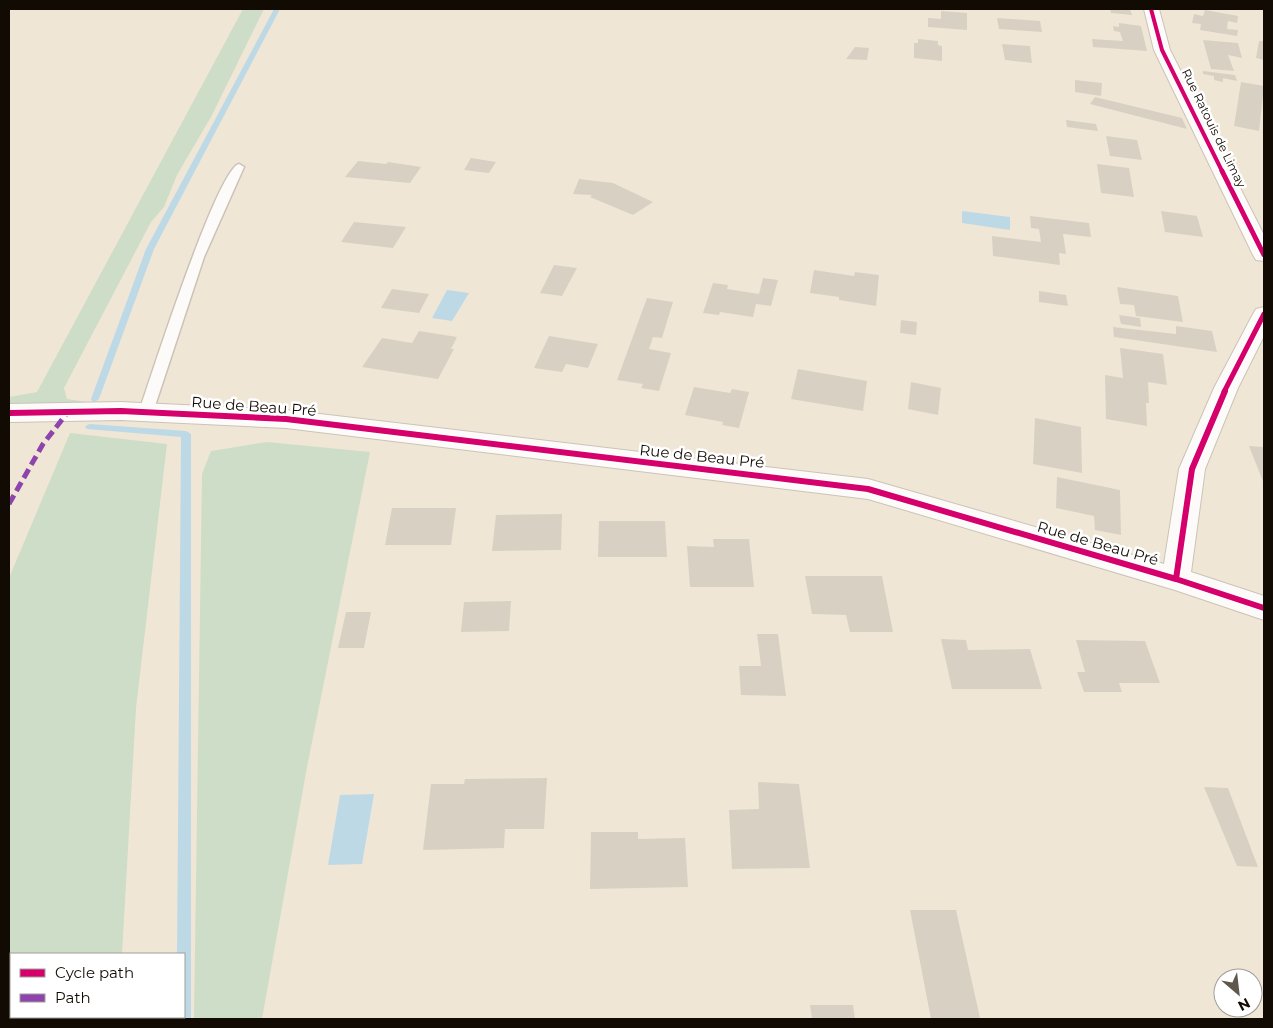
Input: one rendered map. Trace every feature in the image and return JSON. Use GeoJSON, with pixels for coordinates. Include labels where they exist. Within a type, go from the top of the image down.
{"type":"FeatureCollection","features":[{"type":"Feature","properties":{"kind":"street","name":"Rue Ratouis de Limay"},"geometry":{"type":"LineString","coordinates":[[1151,9],[1162,50],[1264,255]]}},
{"type":"Feature","properties":{"kind":"street"},"geometry":{"type":"LineString","coordinates":[[1176,579],[1192,469],[1226,388],[1264,314]]}},
{"type":"Feature","properties":{"kind":"street","name":"Rue de Beau Pré"},"geometry":{"type":"LineString","coordinates":[[9,413],[134,412],[286,419],[744,474],[778,476],[868,490],[1176,579],[1264,608]]}},
{"type":"Feature","properties":{"kind":"lane"},"geometry":{"type":"LineString","coordinates":[[134,412],[222,198],[239,167]]}},
{"type":"Feature","properties":{"kind":"green space"},"geometry":{"type":"Polygon","coordinates":[[[243,9],[264,9],[211,117],[177,175],[164,207],[151,222],[64,388],[67,399],[87,402],[84,405],[9,405],[9,397],[37,392],[243,9]]]}},
{"type":"Feature","properties":{"kind":"green space"},"geometry":{"type":"Polygon","coordinates":[[[70,433],[167,444],[136,708],[122,953],[10,953],[10,1018],[119,1019],[9,1019],[9,578],[70,433]]]}},
{"type":"Feature","properties":{"kind":"green space"},"geometry":{"type":"Polygon","coordinates":[[[267,442],[370,452],[307,767],[262,1019],[194,1019],[202,474],[211,451],[267,442]]]}},
{"type":"Feature","properties":{"kind":"water"},"geometry":{"type":"Polygon","coordinates":[[[962,211],[1010,217],[1010,230],[962,223],[962,211]]]}},
{"type":"Feature","properties":{"kind":"water"},"geometry":{"type":"Polygon","coordinates":[[[447,290],[469,293],[452,321],[432,318],[447,290]]]}},
{"type":"Feature","properties":{"kind":"water"},"geometry":{"type":"Polygon","coordinates":[[[374,794],[362,864],[328,865],[340,795],[374,794]]]}},
{"type":"Feature","properties":{"kind":"building"},"geometry":{"type":"Polygon","coordinates":[[[1110,9],[1130,9],[1132,15],[1111,13],[1110,9]]]}},
{"type":"Feature","properties":{"kind":"building"},"geometry":{"type":"Polygon","coordinates":[[[1205,10],[1238,16],[1237,23],[1228,21],[1227,29],[1238,30],[1237,36],[1200,30],[1201,24],[1192,23],[1194,14],[1203,16],[1205,10]]]}},
{"type":"Feature","properties":{"kind":"building"},"geometry":{"type":"Polygon","coordinates":[[[941,11],[967,13],[967,30],[928,27],[928,18],[941,19],[941,11]]]}},
{"type":"Feature","properties":{"kind":"building"},"geometry":{"type":"Polygon","coordinates":[[[997,18],[1040,21],[1042,32],[999,29],[997,18]]]}},
{"type":"Feature","properties":{"kind":"building"},"geometry":{"type":"Polygon","coordinates":[[[1119,23],[1141,26],[1147,51],[1093,47],[1092,39],[1123,41],[1120,32],[1114,31],[1113,26],[1119,27],[1119,23]]]}},
{"type":"Feature","properties":{"kind":"building"},"geometry":{"type":"Polygon","coordinates":[[[918,39],[938,41],[938,45],[942,46],[942,61],[914,58],[914,43],[918,43],[918,39]]]}},
{"type":"Feature","properties":{"kind":"building"},"geometry":{"type":"Polygon","coordinates":[[[1203,40],[1238,43],[1242,58],[1228,55],[1234,71],[1211,69],[1203,40]]]}},
{"type":"Feature","properties":{"kind":"building"},"geometry":{"type":"Polygon","coordinates":[[[1259,41],[1264,41],[1264,60],[1256,58],[1259,41]]]}},
{"type":"Feature","properties":{"kind":"building"},"geometry":{"type":"Polygon","coordinates":[[[1002,44],[1030,46],[1032,63],[1005,60],[1002,44]]]}},
{"type":"Feature","properties":{"kind":"building"},"geometry":{"type":"Polygon","coordinates":[[[855,47],[869,48],[867,60],[846,59],[855,47]]]}},
{"type":"Feature","properties":{"kind":"building"},"geometry":{"type":"Polygon","coordinates":[[[1203,71],[1235,75],[1237,81],[1223,78],[1223,82],[1214,80],[1214,76],[1203,74],[1203,71]]]}},
{"type":"Feature","properties":{"kind":"building"},"geometry":{"type":"Polygon","coordinates":[[[1075,80],[1102,83],[1101,96],[1075,92],[1075,80]]]}},
{"type":"Feature","properties":{"kind":"building"},"geometry":{"type":"Polygon","coordinates":[[[1241,82],[1264,86],[1259,131],[1234,126],[1241,82]]]}},
{"type":"Feature","properties":{"kind":"building"},"geometry":{"type":"Polygon","coordinates":[[[1095,97],[1182,118],[1187,129],[1090,104],[1095,97]]]}},
{"type":"Feature","properties":{"kind":"building"},"geometry":{"type":"Polygon","coordinates":[[[1066,120],[1096,124],[1098,131],[1067,127],[1066,120]]]}},
{"type":"Feature","properties":{"kind":"building"},"geometry":{"type":"Polygon","coordinates":[[[1106,136],[1137,140],[1142,160],[1110,156],[1106,136]]]}},
{"type":"Feature","properties":{"kind":"building"},"geometry":{"type":"Polygon","coordinates":[[[471,158],[496,162],[489,173],[464,170],[471,158]]]}},
{"type":"Feature","properties":{"kind":"building"},"geometry":{"type":"Polygon","coordinates":[[[358,161],[386,164],[388,162],[421,167],[410,183],[345,177],[358,161]]]}},
{"type":"Feature","properties":{"kind":"building"},"geometry":{"type":"Polygon","coordinates":[[[1097,164],[1129,168],[1134,197],[1101,193],[1097,164]]]}},
{"type":"Feature","properties":{"kind":"building"},"geometry":{"type":"Polygon","coordinates":[[[579,179],[613,183],[653,202],[633,215],[590,197],[592,195],[573,194],[579,179]]]}},
{"type":"Feature","properties":{"kind":"building"},"geometry":{"type":"Polygon","coordinates":[[[1161,211],[1197,216],[1203,237],[1165,232],[1161,211]]]}},
{"type":"Feature","properties":{"kind":"building"},"geometry":{"type":"Polygon","coordinates":[[[1030,216],[1089,223],[1091,237],[1063,234],[1066,254],[1059,253],[1060,265],[993,256],[992,236],[1041,242],[1039,229],[1031,228],[1030,216]]]}},
{"type":"Feature","properties":{"kind":"building"},"geometry":{"type":"Polygon","coordinates":[[[354,222],[406,227],[393,248],[341,242],[354,222]]]}},
{"type":"Feature","properties":{"kind":"building"},"geometry":{"type":"Polygon","coordinates":[[[554,265],[577,268],[562,296],[540,293],[554,265]]]}},
{"type":"Feature","properties":{"kind":"building"},"geometry":{"type":"Polygon","coordinates":[[[814,270],[854,276],[855,272],[879,275],[876,306],[839,300],[839,297],[810,293],[814,270]]]}},
{"type":"Feature","properties":{"kind":"building"},"geometry":{"type":"Polygon","coordinates":[[[763,278],[778,280],[771,306],[756,304],[753,317],[720,312],[719,315],[703,313],[713,283],[728,285],[727,289],[759,294],[763,278]]]}},
{"type":"Feature","properties":{"kind":"building"},"geometry":{"type":"Polygon","coordinates":[[[1117,287],[1178,296],[1183,322],[1136,316],[1134,305],[1120,304],[1117,287]]]}},
{"type":"Feature","properties":{"kind":"building"},"geometry":{"type":"Polygon","coordinates":[[[392,289],[429,294],[419,313],[381,308],[392,289]]]}},
{"type":"Feature","properties":{"kind":"building"},"geometry":{"type":"Polygon","coordinates":[[[1039,291],[1066,295],[1068,306],[1039,302],[1039,291]]]}},
{"type":"Feature","properties":{"kind":"building"},"geometry":{"type":"Polygon","coordinates":[[[647,298],[673,302],[662,338],[653,337],[649,349],[671,353],[659,391],[641,388],[643,384],[617,380],[647,298]]]}},
{"type":"Feature","properties":{"kind":"building"},"geometry":{"type":"Polygon","coordinates":[[[1119,315],[1140,318],[1141,327],[1121,324],[1119,315]]]}},
{"type":"Feature","properties":{"kind":"building"},"geometry":{"type":"Polygon","coordinates":[[[901,320],[917,322],[916,335],[900,333],[901,320]]]}},
{"type":"Feature","properties":{"kind":"building"},"geometry":{"type":"Polygon","coordinates":[[[1176,326],[1212,331],[1217,352],[1114,337],[1113,327],[1176,334],[1176,326]]]}},
{"type":"Feature","properties":{"kind":"building"},"geometry":{"type":"Polygon","coordinates":[[[419,331],[457,337],[451,349],[454,349],[438,379],[362,367],[382,338],[412,343],[419,331]]]}},
{"type":"Feature","properties":{"kind":"building"},"geometry":{"type":"Polygon","coordinates":[[[549,336],[598,344],[588,368],[566,364],[562,372],[534,368],[549,336]]]}},
{"type":"Feature","properties":{"kind":"building"},"geometry":{"type":"Polygon","coordinates":[[[1120,348],[1163,354],[1167,385],[1148,382],[1149,403],[1146,403],[1147,426],[1106,419],[1105,375],[1123,378],[1120,348]]]}},
{"type":"Feature","properties":{"kind":"building"},"geometry":{"type":"Polygon","coordinates":[[[798,369],[867,381],[863,411],[791,399],[798,369]]]}},
{"type":"Feature","properties":{"kind":"building"},"geometry":{"type":"Polygon","coordinates":[[[911,382],[941,388],[938,415],[908,409],[911,382]]]}},
{"type":"Feature","properties":{"kind":"building"},"geometry":{"type":"Polygon","coordinates":[[[694,387],[730,393],[732,389],[749,392],[739,428],[722,425],[723,422],[685,415],[694,387]]]}},
{"type":"Feature","properties":{"kind":"building"},"geometry":{"type":"Polygon","coordinates":[[[1035,418],[1081,427],[1082,473],[1033,464],[1035,418]]]}},
{"type":"Feature","properties":{"kind":"building"},"geometry":{"type":"Polygon","coordinates":[[[1249,446],[1264,447],[1264,484],[1249,446]]]}},
{"type":"Feature","properties":{"kind":"building"},"geometry":{"type":"Polygon","coordinates":[[[1057,477],[1120,490],[1121,535],[1095,530],[1094,516],[1056,508],[1057,477]]]}},
{"type":"Feature","properties":{"kind":"building"},"geometry":{"type":"Polygon","coordinates":[[[392,508],[456,508],[451,545],[385,545],[392,508]]]}},
{"type":"Feature","properties":{"kind":"building"},"geometry":{"type":"Polygon","coordinates":[[[562,514],[561,550],[492,551],[496,515],[562,514]]]}},
{"type":"Feature","properties":{"kind":"building"},"geometry":{"type":"Polygon","coordinates":[[[599,521],[665,521],[667,557],[598,557],[599,521]]]}},
{"type":"Feature","properties":{"kind":"building"},"geometry":{"type":"Polygon","coordinates":[[[713,539],[749,539],[754,587],[690,587],[687,546],[714,547],[713,539]]]}},
{"type":"Feature","properties":{"kind":"building"},"geometry":{"type":"Polygon","coordinates":[[[805,576],[882,576],[893,632],[850,632],[846,615],[812,614],[805,576]]]}},
{"type":"Feature","properties":{"kind":"building"},"geometry":{"type":"Polygon","coordinates":[[[511,601],[509,631],[461,632],[464,602],[511,601]]]}},
{"type":"Feature","properties":{"kind":"building"},"geometry":{"type":"Polygon","coordinates":[[[346,612],[371,612],[364,648],[338,648],[346,612]]]}},
{"type":"Feature","properties":{"kind":"building"},"geometry":{"type":"Polygon","coordinates":[[[757,634],[778,634],[786,696],[741,695],[739,666],[761,666],[757,634]]]}},
{"type":"Feature","properties":{"kind":"building"},"geometry":{"type":"Polygon","coordinates":[[[941,639],[966,640],[968,650],[1030,649],[1042,689],[952,689],[941,639]]]}},
{"type":"Feature","properties":{"kind":"building"},"geometry":{"type":"Polygon","coordinates":[[[1076,640],[1145,641],[1160,683],[1119,683],[1122,692],[1084,692],[1077,672],[1085,672],[1076,640]]]}},
{"type":"Feature","properties":{"kind":"building"},"geometry":{"type":"Polygon","coordinates":[[[547,778],[544,829],[505,829],[504,848],[423,850],[431,784],[464,784],[465,779],[547,778]]]}},
{"type":"Feature","properties":{"kind":"building"},"geometry":{"type":"Polygon","coordinates":[[[758,782],[799,784],[810,868],[732,869],[729,810],[759,809],[758,782]]]}},
{"type":"Feature","properties":{"kind":"building"},"geometry":{"type":"Polygon","coordinates":[[[1204,787],[1228,788],[1258,867],[1237,866],[1204,787]]]}},
{"type":"Feature","properties":{"kind":"building"},"geometry":{"type":"Polygon","coordinates":[[[591,832],[638,832],[638,839],[685,838],[688,887],[590,889],[591,832]]]}},
{"type":"Feature","properties":{"kind":"building"},"geometry":{"type":"Polygon","coordinates":[[[910,910],[956,910],[980,1018],[931,1019],[910,910]]]}},
{"type":"Feature","properties":{"kind":"building"},"geometry":{"type":"Polygon","coordinates":[[[810,1005],[853,1005],[855,1019],[812,1019],[810,1005]]]}},
{"type":"Feature","properties":{"kind":"waterway"},"geometry":{"type":"LineString","coordinates":[[95,399],[150,249],[277,9]]}},
{"type":"Feature","properties":{"kind":"waterway"},"geometry":{"type":"LineString","coordinates":[[90,427],[186,434],[184,953]]}},
{"type":"Feature","properties":{"kind":"marked path"},"geometry":{"type":"LineString","coordinates":[[9,504],[43,444],[68,412]]}},
{"type":"Feature","properties":{"kind":"cycle path"},"geometry":{"type":"LineString","coordinates":[[1151,9],[1162,50],[1264,255]]}},
{"type":"Feature","properties":{"kind":"cycle path"},"geometry":{"type":"LineString","coordinates":[[1176,579],[1192,469],[1226,388],[1264,314]]}},
{"type":"Feature","properties":{"kind":"cycle path"},"geometry":{"type":"LineString","coordinates":[[9,413],[121,411],[286,419],[868,489],[1176,579],[1264,608]]}}]}
